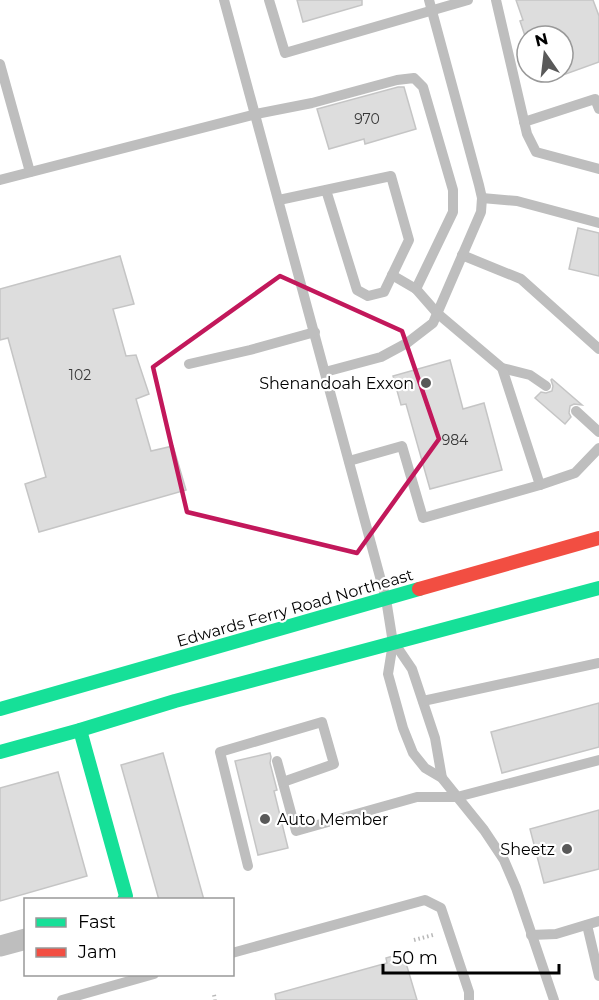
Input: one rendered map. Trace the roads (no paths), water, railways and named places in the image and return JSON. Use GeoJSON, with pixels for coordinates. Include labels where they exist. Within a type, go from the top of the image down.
{"type":"FeatureCollection","features":[{"type":"Feature","properties":{"kind":"main road","name":"Edwards Ferry Road Northeast"},"geometry":{"type":"LineString","coordinates":[[0,709],[599,538]]}},
{"type":"Feature","properties":{"kind":"main road"},"geometry":{"type":"LineString","coordinates":[[0,752],[175,701],[599,588]]}},
{"type":"Feature","properties":{"kind":"main road"},"geometry":{"type":"LineString","coordinates":[[80,730],[125,898]]}},
{"type":"Feature","properties":{"kind":"street"},"geometry":{"type":"LineString","coordinates":[[0,946],[24,940]]}},
{"type":"Feature","properties":{"kind":"lane"},"geometry":{"type":"LineString","coordinates":[[224,0],[386,599],[393,643],[388,674],[403,728],[412,753],[425,768],[442,778],[504,860],[516,888],[554,1000]]}},
{"type":"Feature","properties":{"kind":"lane"},"geometry":{"type":"LineString","coordinates":[[269,0],[285,53],[430,5],[468,0]]}},
{"type":"Feature","properties":{"kind":"lane"},"geometry":{"type":"LineString","coordinates":[[496,0],[527,134],[536,152],[599,169]]}},
{"type":"Feature","properties":{"kind":"lane"},"geometry":{"type":"LineString","coordinates":[[325,372],[381,357],[407,343],[433,323],[482,212],[482,198],[430,5]]}},
{"type":"Feature","properties":{"kind":"lane"},"geometry":{"type":"LineString","coordinates":[[0,64],[30,172]]}},
{"type":"Feature","properties":{"kind":"lane"},"geometry":{"type":"LineString","coordinates":[[0,180],[256,114],[312,103],[397,80],[414,78],[423,87],[453,190],[453,212],[416,289]]}},
{"type":"Feature","properties":{"kind":"lane"},"geometry":{"type":"LineString","coordinates":[[524,122],[595,99],[599,109]]}},
{"type":"Feature","properties":{"kind":"lane"},"geometry":{"type":"LineString","coordinates":[[279,200],[391,176],[409,240],[384,292],[368,296],[357,290],[326,190]]}},
{"type":"Feature","properties":{"kind":"lane"},"geometry":{"type":"LineString","coordinates":[[482,198],[517,201],[599,223]]}},
{"type":"Feature","properties":{"kind":"lane"},"geometry":{"type":"LineString","coordinates":[[462,255],[521,279],[597,343]]}},
{"type":"Feature","properties":{"kind":"lane"},"geometry":{"type":"LineString","coordinates":[[392,275],[416,289],[437,313],[502,368],[530,375],[546,386]]}},
{"type":"Feature","properties":{"kind":"lane"},"geometry":{"type":"LineString","coordinates":[[189,364],[315,332]]}},
{"type":"Feature","properties":{"kind":"lane"},"geometry":{"type":"LineString","coordinates":[[502,368],[540,485]]}},
{"type":"Feature","properties":{"kind":"lane"},"geometry":{"type":"LineString","coordinates":[[576,411],[599,432]]}},
{"type":"Feature","properties":{"kind":"lane"},"geometry":{"type":"LineString","coordinates":[[349,461],[402,446],[423,518],[540,485],[575,472],[599,448]]}},
{"type":"Feature","properties":{"kind":"lane"},"geometry":{"type":"LineString","coordinates":[[393,643],[412,669],[435,738],[442,778]]}},
{"type":"Feature","properties":{"kind":"lane"},"geometry":{"type":"LineString","coordinates":[[423,701],[599,663]]}},
{"type":"Feature","properties":{"kind":"lane"},"geometry":{"type":"LineString","coordinates":[[248,866],[220,752],[321,722],[334,764],[283,782]]}},
{"type":"Feature","properties":{"kind":"lane"},"geometry":{"type":"LineString","coordinates":[[277,761],[296,831],[417,797],[457,797],[599,760]]}},
{"type":"Feature","properties":{"kind":"lane"},"geometry":{"type":"LineString","coordinates":[[234,952],[425,900],[441,908],[469,992],[469,1000]]}},
{"type":"Feature","properties":{"kind":"lane"},"geometry":{"type":"LineString","coordinates":[[531,935],[556,934],[599,921]]}},
{"type":"Feature","properties":{"kind":"lane"},"geometry":{"type":"LineString","coordinates":[[587,925],[599,976]]}},
{"type":"Feature","properties":{"kind":"lane"},"geometry":{"type":"LineString","coordinates":[[62,1000],[150,976]]}},
{"type":"Feature","properties":{"kind":"place","name":"Shenandoah Exxon"},"geometry":{"type":"Point","coordinates":[426,383]}},
{"type":"Feature","properties":{"kind":"place","name":"Auto Member"},"geometry":{"type":"Point","coordinates":[265,819]}},
{"type":"Feature","properties":{"kind":"place","name":"Sheetz"},"geometry":{"type":"Point","coordinates":[567,849]}}]}
